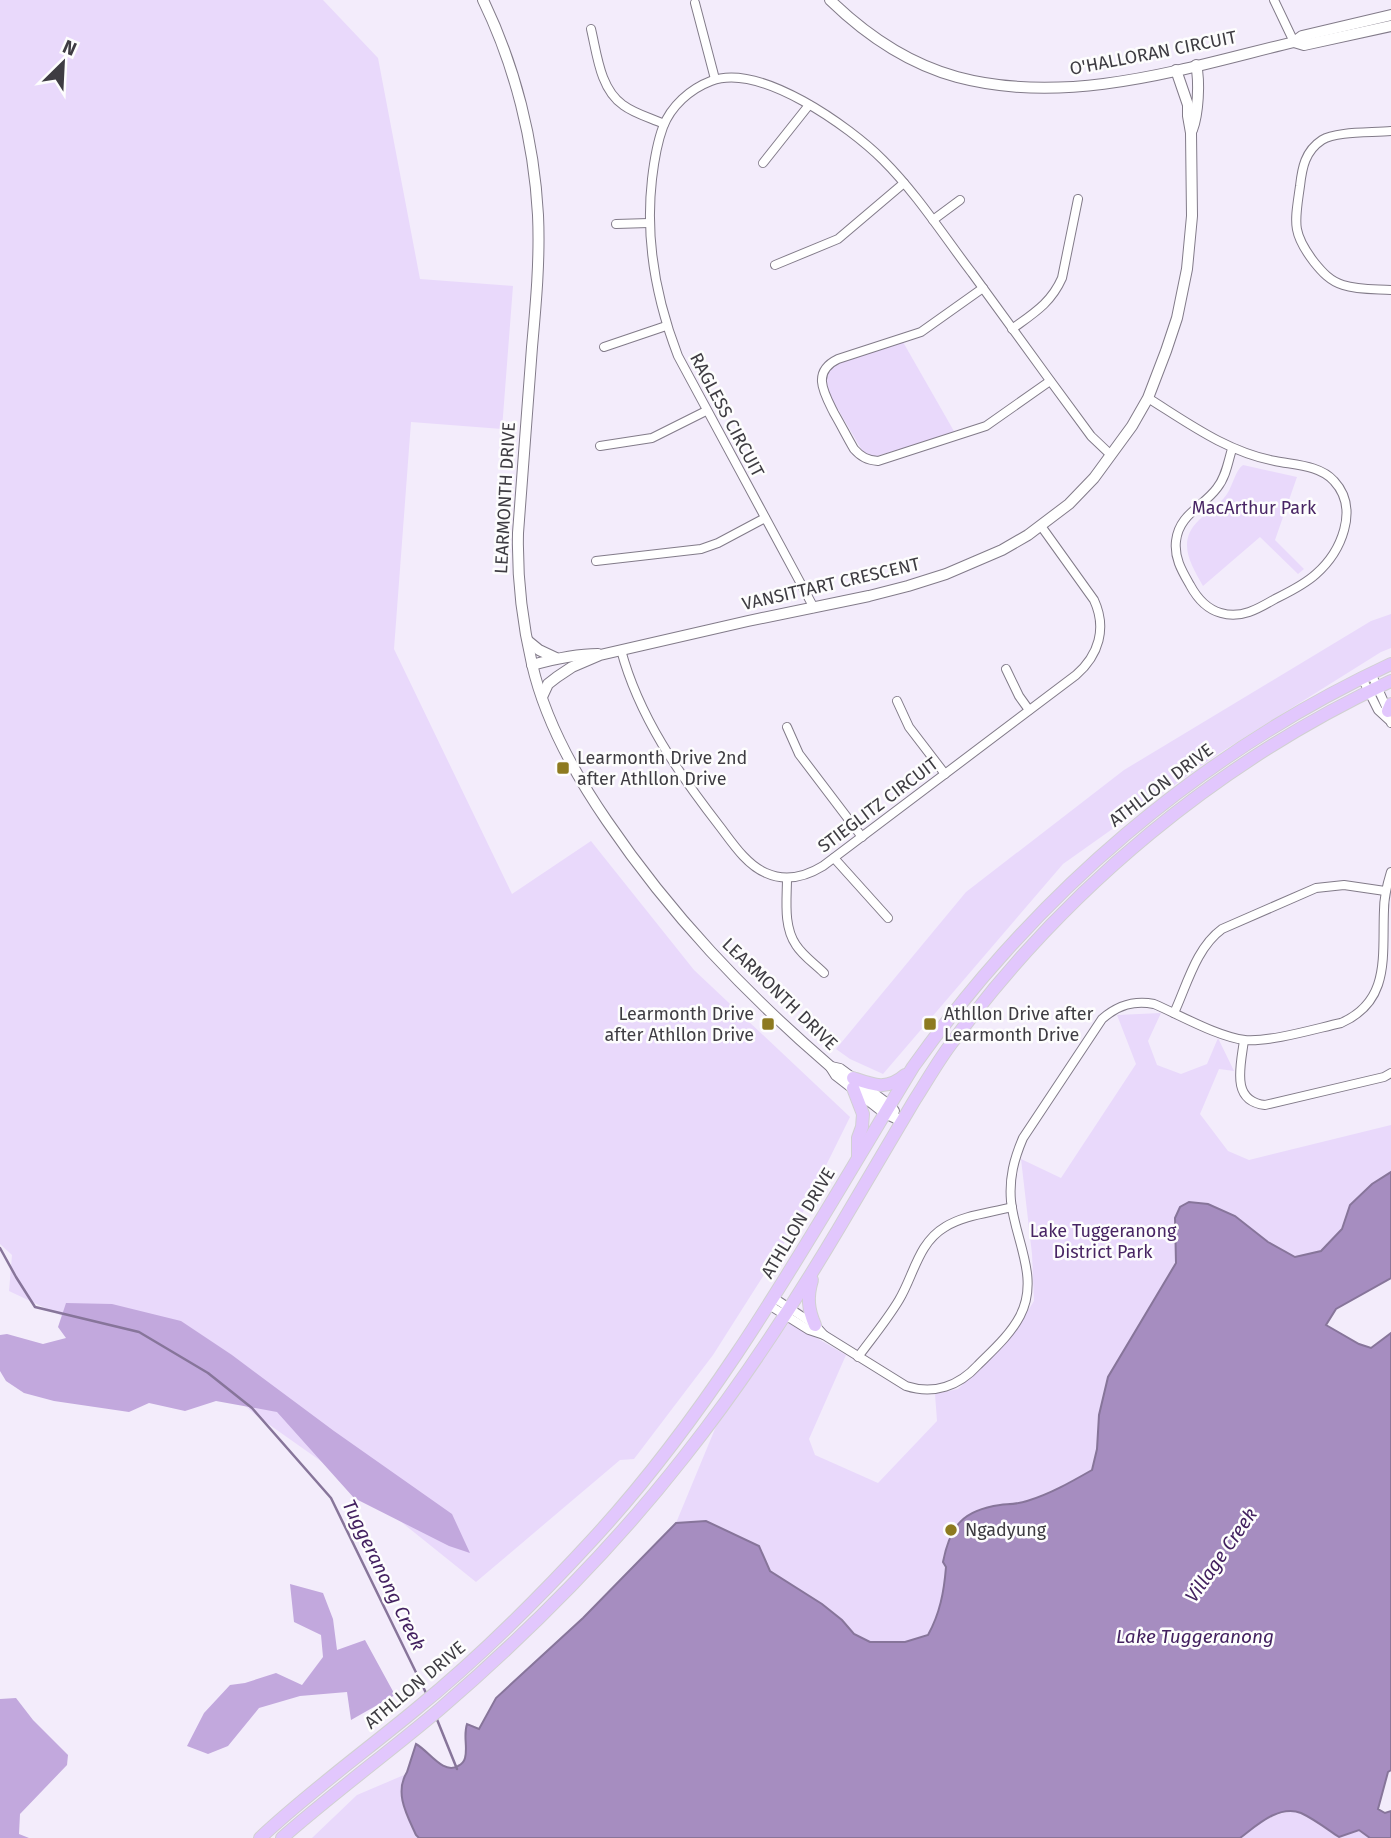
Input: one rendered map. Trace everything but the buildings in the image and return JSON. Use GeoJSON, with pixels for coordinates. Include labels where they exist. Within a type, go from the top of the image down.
{"type":"FeatureCollection","features":[{"type":"Feature","properties":{"kind":"main road","name":"ATHLLON DRIVE"},"geometry":{"type":"LineString","coordinates":[[260,1838],[416,1709],[506,1629],[635,1492],[689,1422],[772,1302],[913,1067],[1000,956],[1043,909],[1098,857],[1179,790],[1288,718],[1391,664]]}},
{"type":"Feature","properties":{"kind":"main road","name":"ATHLLON DRIVE"},"geometry":{"type":"LineString","coordinates":[[282,1838],[417,1728],[498,1657],[641,1509],[700,1436],[788,1312],[952,1042],[1023,954],[1094,882],[1174,814],[1217,782],[1288,736],[1391,681]]}},
{"type":"Feature","properties":{"kind":"main road"},"geometry":{"type":"LineString","coordinates":[[858,1157],[858,1138],[863,1114],[853,1083],[889,1085],[913,1067]]}},
{"type":"Feature","properties":{"kind":"main road"},"geometry":{"type":"LineString","coordinates":[[815,1325],[808,1310],[808,1295],[816,1267]]}},
{"type":"Feature","properties":{"kind":"street","name":"LEARMONTH DRIVE"},"geometry":{"type":"LineString","coordinates":[[483,0],[507,59],[526,127],[538,215],[537,288],[518,540],[523,619],[532,665],[542,697],[570,763],[588,793],[623,845],[701,943],[788,1030],[831,1067],[841,1069],[853,1083],[902,1121]]}},
{"type":"Feature","properties":{"kind":"street","name":"O'HALLORAN CIRCUIT"},"geometry":{"type":"LineString","coordinates":[[830,0],[852,21],[891,48],[925,65],[967,79],[1044,88],[1128,80],[1176,70],[1294,42],[1303,36],[1391,15]]}},
{"type":"Feature","properties":{"kind":"street"},"geometry":{"type":"LineString","coordinates":[[1274,0],[1294,42]]}},
{"type":"Feature","properties":{"kind":"street"},"geometry":{"type":"LineString","coordinates":[[695,3],[715,79]]}},
{"type":"Feature","properties":{"kind":"street","name":"O'HALLORAN CIRCUIT"},"geometry":{"type":"LineString","coordinates":[[1294,42],[1304,45],[1391,26]]}},
{"type":"Feature","properties":{"kind":"street"},"geometry":{"type":"LineString","coordinates":[[591,30],[602,74],[611,92],[624,106],[664,124]]}},
{"type":"Feature","properties":{"kind":"street","name":"VANSITTART CRESCENT"},"geometry":{"type":"LineString","coordinates":[[1191,133],[1195,122],[1199,82],[1196,65]]}},
{"type":"Feature","properties":{"kind":"street","name":"VANSITTART CRESCENT"},"geometry":{"type":"LineString","coordinates":[[532,665],[556,658],[621,650],[908,586],[946,574],[1002,550],[1041,526],[1069,504],[1094,478],[1132,426],[1167,351],[1177,318],[1187,270],[1192,216],[1188,105],[1176,70]]}},
{"type":"Feature","properties":{"kind":"street","name":"RAGLESS CIRCUIT"},"geometry":{"type":"LineString","coordinates":[[814,608],[678,356],[666,326],[654,276],[649,223],[654,163],[664,124],[686,95],[700,86],[715,79],[739,77],[755,80],[809,105],[860,139],[904,183],[1091,436],[1111,454]]}},
{"type":"Feature","properties":{"kind":"street"},"geometry":{"type":"LineString","coordinates":[[762,163],[809,105]]}},
{"type":"Feature","properties":{"kind":"street"},"geometry":{"type":"LineString","coordinates":[[1391,131],[1339,134],[1327,137],[1313,147],[1304,161],[1296,230],[1303,247],[1330,279],[1354,288],[1391,290]]}},
{"type":"Feature","properties":{"kind":"street"},"geometry":{"type":"LineString","coordinates":[[775,265],[838,239],[904,183]]}},
{"type":"Feature","properties":{"kind":"street"},"geometry":{"type":"LineString","coordinates":[[1012,329],[1041,307],[1057,289],[1062,278],[1078,199]]}},
{"type":"Feature","properties":{"kind":"street"},"geometry":{"type":"LineString","coordinates":[[933,220],[960,200]]}},
{"type":"Feature","properties":{"kind":"street"},"geometry":{"type":"LineString","coordinates":[[615,224],[649,223]]}},
{"type":"Feature","properties":{"kind":"street"},"geometry":{"type":"LineString","coordinates":[[982,288],[921,332],[838,359],[825,370],[822,377],[823,391],[854,449],[860,456],[878,461],[972,432],[999,418],[1050,380]]}},
{"type":"Feature","properties":{"kind":"street"},"geometry":{"type":"LineString","coordinates":[[604,347],[666,326]]}},
{"type":"Feature","properties":{"kind":"street"},"geometry":{"type":"LineString","coordinates":[[1147,398],[1232,449],[1255,457],[1322,471],[1333,478],[1347,506],[1347,521],[1340,541],[1328,562],[1317,574],[1257,610],[1232,615],[1209,608],[1196,596],[1179,566],[1176,555],[1180,525],[1189,513],[1218,487],[1224,477],[1232,449]]}},
{"type":"Feature","properties":{"kind":"street"},"geometry":{"type":"LineString","coordinates":[[600,446],[652,438],[706,411]]}},
{"type":"Feature","properties":{"kind":"street"},"geometry":{"type":"LineString","coordinates":[[597,561],[701,549],[765,518]]}},
{"type":"Feature","properties":{"kind":"street","name":"STIEGLITZ CIRCUIT"},"geometry":{"type":"LineString","coordinates":[[787,878],[811,873],[834,858],[1083,669],[1092,658],[1098,645],[1101,625],[1099,612],[1094,600],[1041,526]]}},
{"type":"Feature","properties":{"kind":"street"},"geometry":{"type":"LineString","coordinates":[[528,641],[556,658]]}},
{"type":"Feature","properties":{"kind":"street"},"geometry":{"type":"LineString","coordinates":[[621,650],[639,700],[654,731],[678,769],[755,867],[767,874],[787,878],[789,931],[795,944],[824,973]]}},
{"type":"Feature","properties":{"kind":"street","name":"VANSITTART CRESCENT"},"geometry":{"type":"LineString","coordinates":[[542,697],[548,684],[557,677],[600,654]]}},
{"type":"Feature","properties":{"kind":"street"},"geometry":{"type":"LineString","coordinates":[[1006,669],[1019,696],[1030,710]]}},
{"type":"Feature","properties":{"kind":"street"},"geometry":{"type":"LineString","coordinates":[[1367,675],[1373,690],[1390,715]]}},
{"type":"Feature","properties":{"kind":"street"},"geometry":{"type":"LineString","coordinates":[[897,701],[909,727],[945,774]]}},
{"type":"Feature","properties":{"kind":"street"},"geometry":{"type":"LineString","coordinates":[[787,727],[799,754],[862,837]]}},
{"type":"Feature","properties":{"kind":"street"},"geometry":{"type":"LineString","coordinates":[[834,858],[888,918]]}},
{"type":"Feature","properties":{"kind":"street"},"geometry":{"type":"LineString","coordinates":[[788,1312],[809,1330],[824,1335],[906,1386],[919,1390],[947,1387],[973,1370],[1013,1328],[1026,1301],[1028,1279],[1012,1208],[1010,1182],[1016,1155],[1023,1138],[1102,1019],[1119,1007],[1137,1002],[1154,1004],[1227,1036],[1244,1040],[1267,1039],[1353,1018],[1364,1010],[1380,985],[1387,950],[1385,891],[1391,872]]}},
{"type":"Feature","properties":{"kind":"street"},"geometry":{"type":"LineString","coordinates":[[1174,1013],[1203,949],[1213,935],[1222,929],[1317,888],[1344,885],[1385,891]]}},
{"type":"Feature","properties":{"kind":"street"},"geometry":{"type":"LineString","coordinates":[[1244,1040],[1241,1087],[1245,1096],[1256,1104],[1265,1105],[1384,1077],[1391,1073]]}},
{"type":"Feature","properties":{"kind":"street"},"geometry":{"type":"LineString","coordinates":[[858,1357],[901,1296],[919,1255],[928,1242],[945,1227],[958,1221],[1012,1208]]}},
{"type":"Feature","properties":{"kind":"street"},"geometry":{"type":"LineString","coordinates":[[772,1302],[815,1325],[824,1335]]}},
{"type":"Feature","properties":{"kind":"green space"},"geometry":{"type":"Polygon","coordinates":[[[0,0],[323,0],[378,58],[420,279],[513,286],[502,429],[411,422],[394,649],[512,894],[591,841],[694,970],[850,1117],[800,1218],[713,1355],[634,1459],[620,1460],[476,1582],[359,1488],[257,1416],[193,1361],[79,1324],[9,1291],[12,1255],[0,1244],[0,0]]]}},
{"type":"Feature","properties":{"kind":"green space"},"geometry":{"type":"Polygon","coordinates":[[[903,342],[955,433],[873,457],[863,452],[829,394],[828,372],[836,364],[903,342]]]}},
{"type":"Feature","properties":{"kind":"green space","name":"MacArthur Park"},"geometry":{"type":"Polygon","coordinates":[[[1243,465],[1297,477],[1275,540],[1304,569],[1298,574],[1260,537],[1203,586],[1190,561],[1188,536],[1199,520],[1224,498],[1243,465]]]}},
{"type":"Feature","properties":{"kind":"green space"},"geometry":{"type":"Polygon","coordinates":[[[1391,614],[1391,648],[1218,754],[1063,864],[883,1074],[850,1059],[836,1049],[966,892],[1124,770],[1371,621],[1391,614]]]}},
{"type":"Feature","properties":{"kind":"green space","name":"Lake Tuggeranong District Park"},"geometry":{"type":"Polygon","coordinates":[[[1161,1013],[1148,1041],[1157,1065],[1181,1074],[1207,1064],[1218,1038],[1234,1071],[1219,1069],[1200,1114],[1228,1151],[1249,1160],[1391,1125],[1391,1172],[1372,1184],[1350,1205],[1342,1229],[1321,1251],[1295,1257],[1269,1242],[1177,1246],[1176,1263],[1108,1377],[1099,1415],[1097,1449],[1092,1470],[1025,1502],[981,1508],[948,1541],[943,1562],[946,1567],[943,1594],[928,1635],[905,1642],[870,1642],[854,1634],[822,1604],[770,1571],[759,1546],[706,1521],[676,1523],[717,1424],[789,1322],[846,1355],[809,1439],[815,1455],[878,1483],[937,1421],[935,1394],[958,1389],[1013,1334],[1034,1301],[1032,1254],[1021,1159],[1061,1178],[1136,1064],[1117,1015],[1161,1013]]]}},
{"type":"Feature","properties":{"kind":"green space"},"geometry":{"type":"Polygon","coordinates":[[[404,1775],[401,1793],[419,1838],[312,1838],[357,1795],[404,1775]]]}},
{"type":"Feature","properties":{"kind":"green space"},"geometry":{"type":"Polygon","coordinates":[[[1298,1811],[1339,1837],[1359,1830],[1370,1838],[1240,1838],[1273,1816],[1298,1811]]]}},
{"type":"Feature","properties":{"kind":"shaded area"},"geometry":{"type":"Polygon","coordinates":[[[66,1303],[112,1304],[181,1321],[452,1514],[470,1553],[449,1546],[354,1498],[277,1412],[216,1401],[185,1411],[149,1403],[129,1412],[54,1401],[24,1393],[6,1381],[0,1371],[0,1335],[7,1334],[43,1344],[66,1338],[58,1327],[66,1303]]]}},
{"type":"Feature","properties":{"kind":"shaded area"},"geometry":{"type":"Polygon","coordinates":[[[290,1584],[323,1593],[333,1619],[337,1650],[365,1640],[395,1695],[351,1720],[347,1692],[300,1696],[259,1708],[228,1746],[208,1754],[187,1746],[204,1713],[230,1685],[276,1673],[302,1685],[323,1657],[321,1635],[294,1622],[290,1584]]]}},
{"type":"Feature","properties":{"kind":"shaded area"},"geometry":{"type":"Polygon","coordinates":[[[16,1698],[33,1720],[68,1755],[67,1765],[20,1814],[19,1834],[29,1838],[0,1838],[0,1699],[16,1698]]]}},
{"type":"Feature","properties":{"kind":"water","name":"Lake Tuggeranong"},"geometry":{"type":"Polygon","coordinates":[[[1391,1172],[1391,1278],[1336,1309],[1326,1325],[1371,1348],[1391,1333],[1391,1770],[1388,1772],[1378,1809],[1385,1813],[1391,1811],[1391,1838],[1370,1838],[1359,1830],[1339,1837],[1311,1818],[1293,1811],[1284,1811],[1268,1818],[1240,1838],[419,1838],[416,1835],[403,1804],[402,1788],[416,1744],[442,1765],[452,1768],[462,1764],[466,1754],[467,1724],[479,1729],[496,1698],[583,1618],[676,1523],[706,1521],[759,1546],[770,1571],[822,1604],[854,1634],[870,1642],[905,1642],[928,1635],[943,1594],[946,1567],[943,1562],[946,1549],[954,1529],[960,1522],[987,1507],[1021,1503],[1044,1495],[1092,1470],[1097,1449],[1099,1415],[1108,1377],[1176,1263],[1175,1218],[1180,1207],[1189,1202],[1208,1204],[1235,1216],[1268,1242],[1295,1257],[1321,1251],[1342,1229],[1350,1205],[1372,1184],[1391,1172]]]}},
{"type":"Feature","properties":{"kind":"waterway","name":"Tuggeranong Creek"},"geometry":{"type":"LineString","coordinates":[[0,1248],[35,1307],[139,1332],[208,1373],[252,1408],[331,1498],[427,1695]]}},
{"type":"Feature","properties":{"kind":"waterway","name":"Tuggeranong Creek"},"geometry":{"type":"LineString","coordinates":[[436,1717],[457,1769]]}},
{"type":"Feature","properties":{"kind":"place","name":"Learmonth Drive 2nd after Athllon Drive"},"geometry":{"type":"Point","coordinates":[563,768]}},
{"type":"Feature","properties":{"kind":"place","name":"Learmonth Drive after Athllon Drive"},"geometry":{"type":"Point","coordinates":[768,1024]}},
{"type":"Feature","properties":{"kind":"place","name":"Athllon Drive after Learmonth Drive"},"geometry":{"type":"Point","coordinates":[930,1024]}},
{"type":"Feature","properties":{"kind":"place","name":"Ngadyung"},"geometry":{"type":"Point","coordinates":[951,1530]}},
{"type":"Feature","properties":{"kind":"water label","name":"Village Creek"},"geometry":{"type":"Point","coordinates":[1221,1555]}}]}
